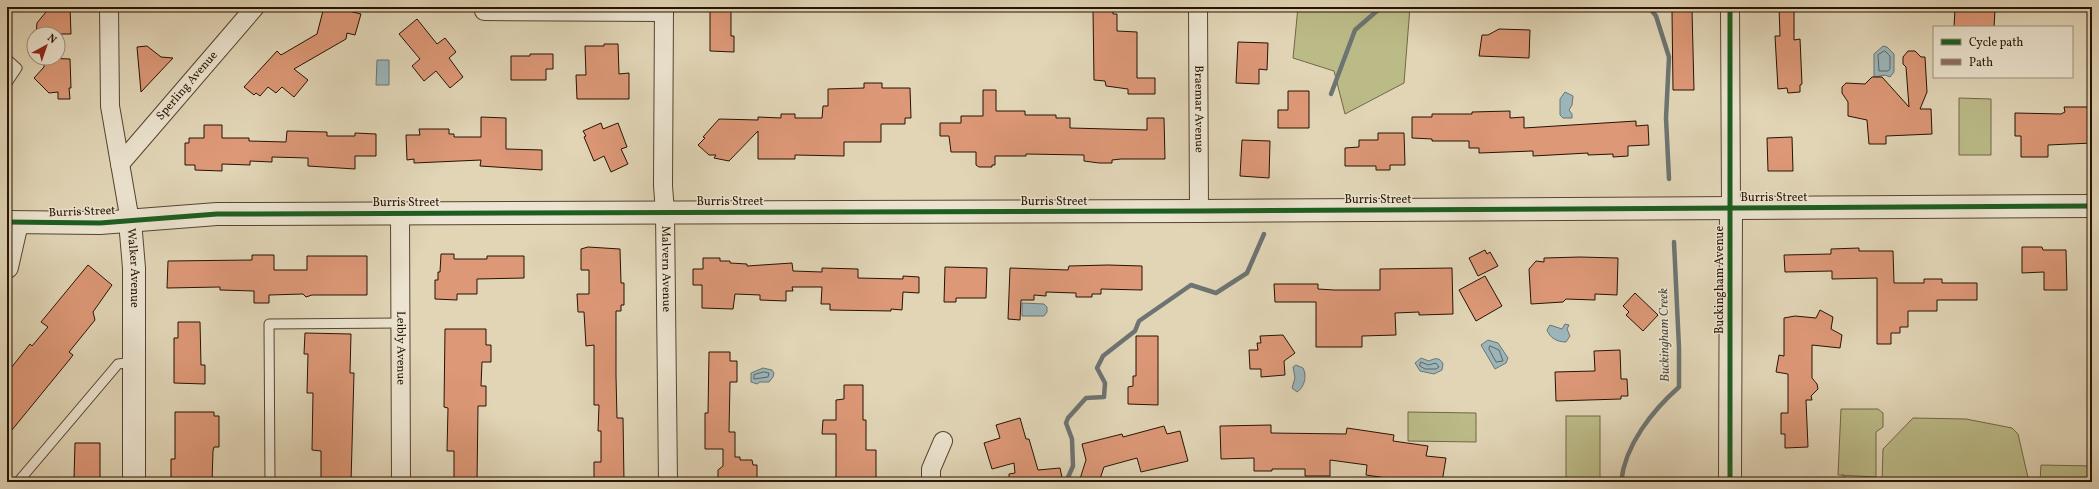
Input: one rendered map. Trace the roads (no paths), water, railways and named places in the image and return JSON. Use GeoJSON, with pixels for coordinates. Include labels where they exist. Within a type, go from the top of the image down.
{"type":"FeatureCollection","features":[{"type":"Feature","properties":{"kind":"street","name":"Walker Avenue"},"geometry":{"type":"LineString","coordinates":[[109,7],[110,106],[130,221],[134,268],[134,482]]}},
{"type":"Feature","properties":{"kind":"street","name":"Sperling Avenue"},"geometry":{"type":"LineString","coordinates":[[120,164],[255,7]]}},
{"type":"Feature","properties":{"kind":"street","name":"Braemar Avenue"},"geometry":{"type":"LineString","coordinates":[[1198,7],[1199,211]]}},
{"type":"Feature","properties":{"kind":"street","name":"Buckingham Avenue"},"geometry":{"type":"LineString","coordinates":[[1730,7],[1730,482]]}},
{"type":"Feature","properties":{"kind":"street"},"geometry":{"type":"LineString","coordinates":[[484,11],[664,10]]}},
{"type":"Feature","properties":{"kind":"street","name":"Malvern Avenue"},"geometry":{"type":"LineString","coordinates":[[664,10],[663,186],[665,212],[668,482]]}},
{"type":"Feature","properties":{"kind":"street","name":"Burris Street"},"geometry":{"type":"LineString","coordinates":[[12,223],[86,223],[217,214],[2092,206]]}},
{"type":"Feature","properties":{"kind":"street","name":"Leibly Avenue"},"geometry":{"type":"LineString","coordinates":[[400,213],[401,482]]}},
{"type":"Feature","properties":{"kind":"street"},"geometry":{"type":"LineString","coordinates":[[7,267],[12,223]]}},
{"type":"Feature","properties":{"kind":"street"},"geometry":{"type":"LineString","coordinates":[[931,482],[931,469],[944,441]]}},
{"type":"Feature","properties":{"kind":"lane"},"geometry":{"type":"LineString","coordinates":[[7,59],[17,68],[7,83]]}},
{"type":"Feature","properties":{"kind":"lane"},"geometry":{"type":"LineString","coordinates":[[270,482],[269,324],[400,323]]}},
{"type":"Feature","properties":{"kind":"lane"},"geometry":{"type":"LineString","coordinates":[[18,482],[118,364],[133,362]]}},
{"type":"Feature","properties":{"kind":"water"},"geometry":{"type":"Polygon","coordinates":[[[1883,46],[1887,47],[1894,54],[1894,72],[1890,77],[1885,75],[1874,77],[1874,54],[1883,46]]]}},
{"type":"Feature","properties":{"kind":"water"},"geometry":{"type":"Polygon","coordinates":[[[377,60],[389,60],[389,85],[376,85],[377,60]]]}},
{"type":"Feature","properties":{"kind":"water"},"geometry":{"type":"Polygon","coordinates":[[[1565,92],[1573,96],[1572,105],[1569,110],[1572,114],[1572,118],[1563,118],[1560,115],[1560,99],[1565,92]]]}},
{"type":"Feature","properties":{"kind":"water"},"geometry":{"type":"Polygon","coordinates":[[[1022,303],[1044,304],[1047,307],[1047,312],[1044,316],[1022,316],[1022,303]]]}},
{"type":"Feature","properties":{"kind":"water"},"geometry":{"type":"Polygon","coordinates":[[[1565,324],[1569,325],[1567,329],[1570,336],[1566,342],[1554,339],[1547,330],[1550,325],[1562,329],[1565,324]]]}},
{"type":"Feature","properties":{"kind":"water"},"geometry":{"type":"Polygon","coordinates":[[[1488,340],[1498,343],[1508,358],[1506,363],[1495,369],[1481,345],[1488,340]]]}},
{"type":"Feature","properties":{"kind":"water"},"geometry":{"type":"Polygon","coordinates":[[[1421,358],[1429,361],[1439,359],[1443,364],[1442,370],[1434,374],[1420,371],[1415,363],[1421,358]]]}},
{"type":"Feature","properties":{"kind":"water"},"geometry":{"type":"Polygon","coordinates":[[[1296,365],[1303,368],[1305,374],[1302,387],[1297,392],[1292,388],[1295,378],[1293,367],[1296,365]]]}},
{"type":"Feature","properties":{"kind":"water"},"geometry":{"type":"Polygon","coordinates":[[[763,368],[772,370],[774,373],[769,382],[760,382],[757,384],[751,382],[751,373],[763,368]]]}},
{"type":"Feature","properties":{"kind":"waterway"},"geometry":{"type":"LineString","coordinates":[[1331,94],[1355,30],[1378,10],[1384,7]]}},
{"type":"Feature","properties":{"kind":"waterway","name":"Buckingham Creek"},"geometry":{"type":"LineString","coordinates":[[1649,7],[1656,16],[1669,57],[1666,118],[1669,179]]}},
{"type":"Feature","properties":{"kind":"waterway"},"geometry":{"type":"LineString","coordinates":[[1066,482],[1073,466],[1072,439],[1066,423],[1068,418],[1086,398],[1104,397],[1105,383],[1097,368],[1103,356],[1135,331],[1139,321],[1191,285],[1216,293],[1247,273],[1264,234]]}},
{"type":"Feature","properties":{"kind":"waterway","name":"Buckingham Creek"},"geometry":{"type":"LineString","coordinates":[[1621,482],[1628,455],[1641,430],[1659,407],[1679,387],[1679,348],[1674,242]]}}]}
